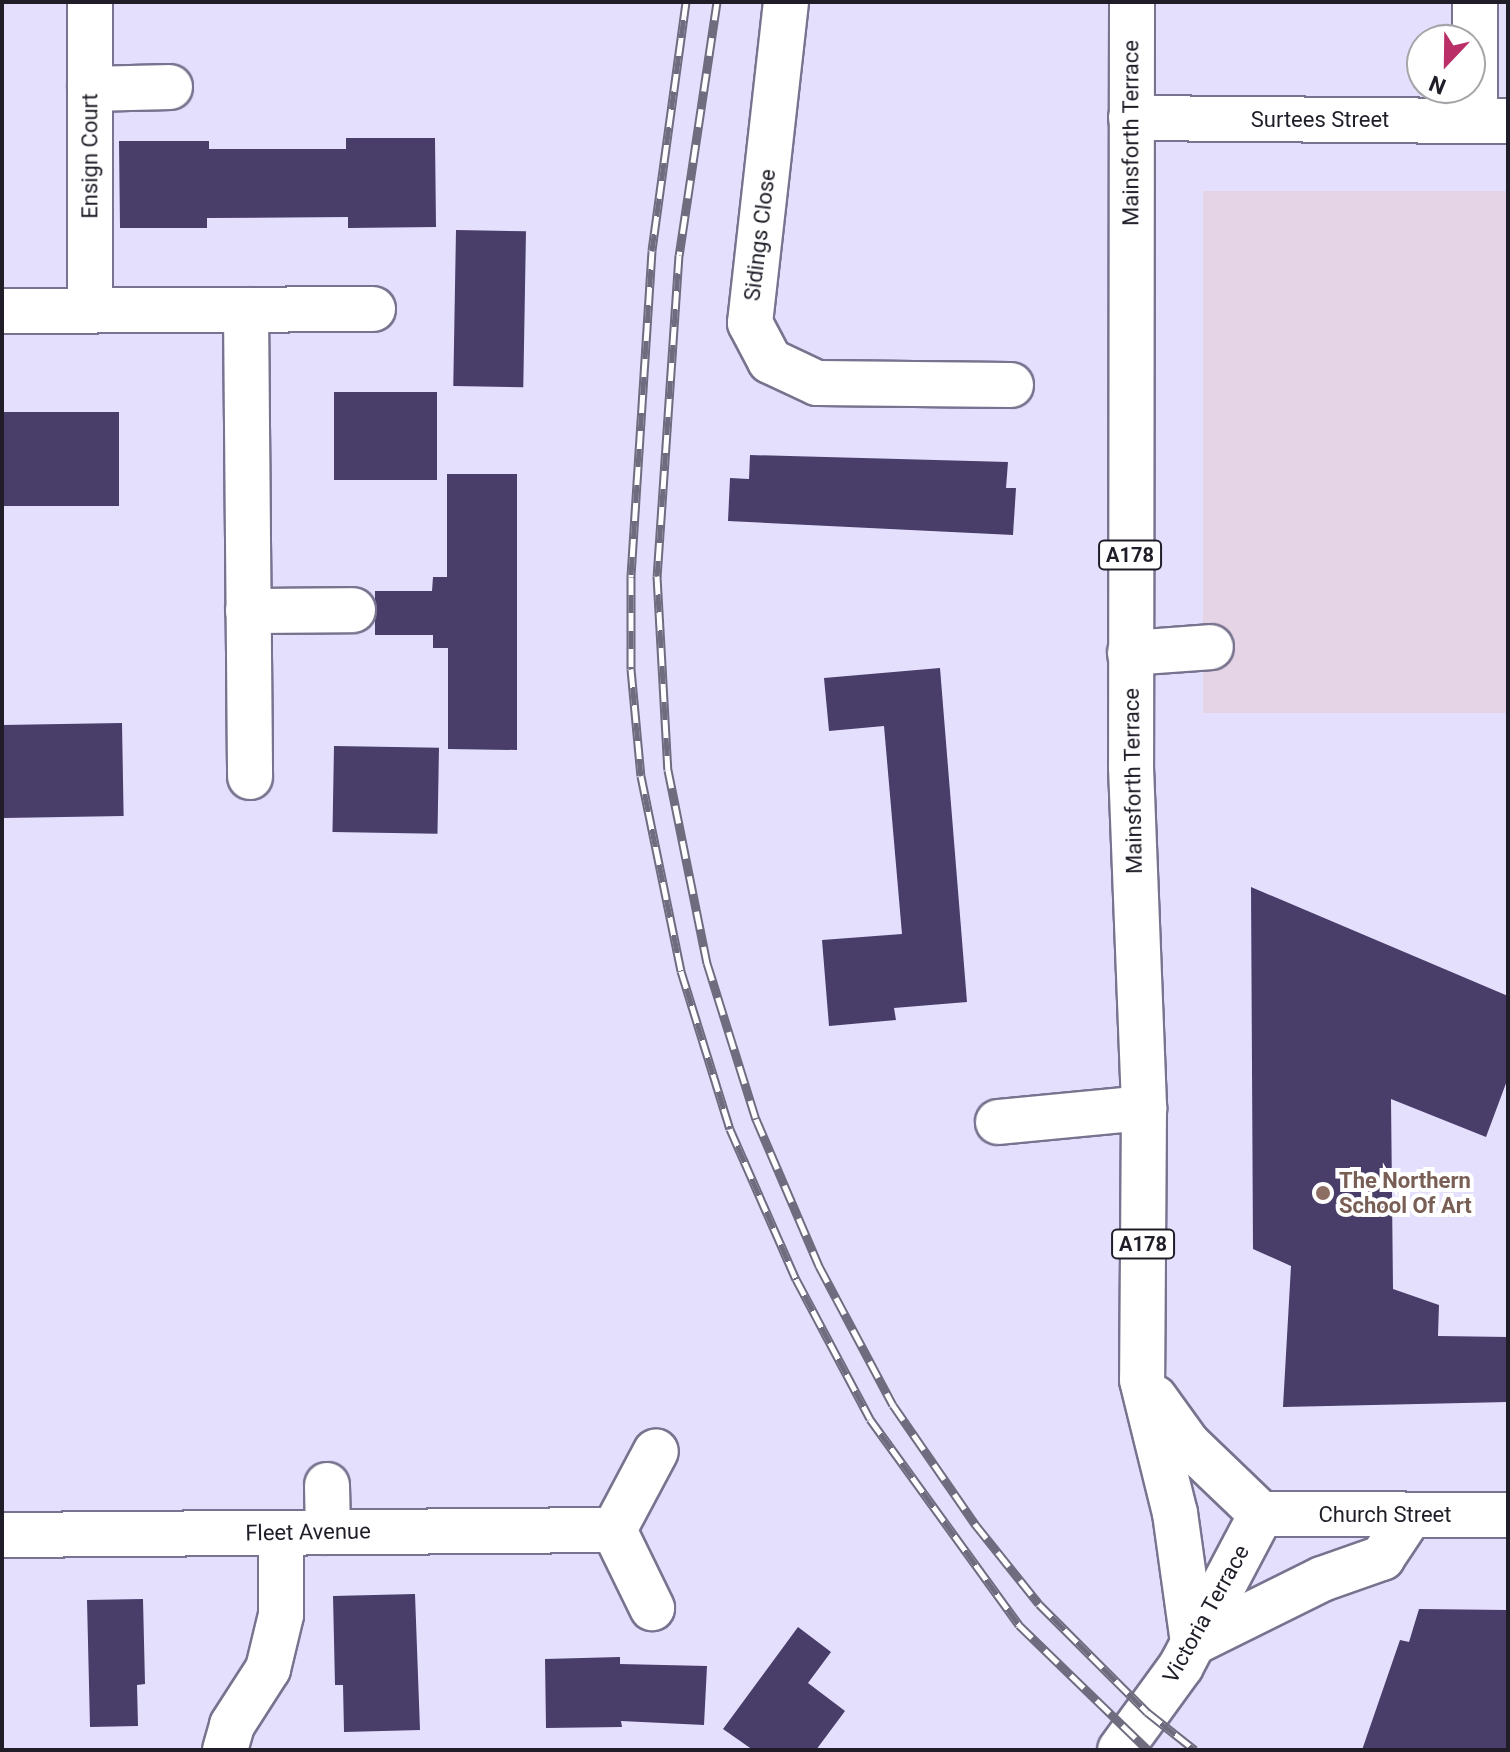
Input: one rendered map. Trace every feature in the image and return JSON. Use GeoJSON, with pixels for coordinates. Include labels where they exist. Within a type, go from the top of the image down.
{"type":"FeatureCollection","features":[{"type":"Feature","properties":{"kind":"street","name":"Ensign Court"},"geometry":{"type":"LineString","coordinates":[[90,2],[90,311]]}},
{"type":"Feature","properties":{"kind":"street","name":"Sidings Close"},"geometry":{"type":"LineString","coordinates":[[786,2],[750,323],[770,361],[817,383],[1011,385]]}},
{"type":"Feature","properties":{"kind":"street","name":"Mainsforth Terrace"},"geometry":{"type":"LineString","coordinates":[[1132,2],[1130,653],[1144,1108],[1142,1380],[1175,1513],[1193,1643]]}},
{"type":"Feature","properties":{"kind":"street"},"geometry":{"type":"LineString","coordinates":[[1475,2],[1492,121]]}},
{"type":"Feature","properties":{"kind":"street"},"geometry":{"type":"LineString","coordinates":[[90,89],[170,87]]}},
{"type":"Feature","properties":{"kind":"street","name":"Surtees Street"},"geometry":{"type":"LineString","coordinates":[[1131,118],[1492,121]]}},
{"type":"Feature","properties":{"kind":"street"},"geometry":{"type":"LineString","coordinates":[[2,311],[373,309]]}},
{"type":"Feature","properties":{"kind":"street"},"geometry":{"type":"LineString","coordinates":[[246,310],[250,777]]}},
{"type":"Feature","properties":{"kind":"street"},"geometry":{"type":"LineString","coordinates":[[248,611],[353,610]]}},
{"type":"Feature","properties":{"kind":"street"},"geometry":{"type":"LineString","coordinates":[[1130,653],[1211,647]]}},
{"type":"Feature","properties":{"kind":"street"},"geometry":{"type":"LineString","coordinates":[[998,1122],[1144,1108]]}},
{"type":"Feature","properties":{"kind":"street"},"geometry":{"type":"LineString","coordinates":[[1142,1380],[1188,1444],[1261,1514]]}},
{"type":"Feature","properties":{"kind":"street"},"geometry":{"type":"LineString","coordinates":[[652,1608],[614,1530],[656,1451]]}},
{"type":"Feature","properties":{"kind":"street"},"geometry":{"type":"LineString","coordinates":[[327,1485],[328,1532]]}},
{"type":"Feature","properties":{"kind":"street","name":"Church Street"},"geometry":{"type":"LineString","coordinates":[[1261,1514],[1508,1515]]}},
{"type":"Feature","properties":{"kind":"street","name":"Victoria Terrace"},"geometry":{"type":"LineString","coordinates":[[1120,1750],[1193,1643],[1261,1514]]}},
{"type":"Feature","properties":{"kind":"street"},"geometry":{"type":"LineString","coordinates":[[1193,1643],[1322,1579],[1382,1558],[1410,1516]]}},
{"type":"Feature","properties":{"kind":"street","name":"Fleet Avenue"},"geometry":{"type":"LineString","coordinates":[[2,1535],[614,1530]]}},
{"type":"Feature","properties":{"kind":"street"},"geometry":{"type":"LineString","coordinates":[[225,1750],[232,1725],[268,1669],[281,1615],[281,1533]]}},
{"type":"Feature","properties":{"kind":"shaded area"},"geometry":{"type":"Polygon","coordinates":[[[1203,191],[1508,191],[1508,713],[1203,713],[1203,191]]]}},
{"type":"Feature","properties":{"kind":"building"},"geometry":{"type":"Polygon","coordinates":[[[346,138],[435,138],[436,227],[348,228],[348,217],[207,218],[207,228],[120,228],[119,141],[209,141],[209,149],[346,149],[346,138]]]}},
{"type":"Feature","properties":{"kind":"building"},"geometry":{"type":"Polygon","coordinates":[[[456,230],[526,231],[523,387],[453,386],[456,230]]]}},
{"type":"Feature","properties":{"kind":"building"},"geometry":{"type":"Polygon","coordinates":[[[334,392],[437,392],[437,480],[334,480],[334,392]]]}},
{"type":"Feature","properties":{"kind":"building"},"geometry":{"type":"Polygon","coordinates":[[[2,412],[119,412],[119,506],[2,506],[2,412]]]}},
{"type":"Feature","properties":{"kind":"building"},"geometry":{"type":"Polygon","coordinates":[[[750,455],[1008,462],[1006,488],[1016,488],[1013,535],[728,521],[730,478],[749,479],[750,455]]]}},
{"type":"Feature","properties":{"kind":"building"},"geometry":{"type":"Polygon","coordinates":[[[447,474],[517,474],[517,750],[448,749],[448,648],[433,648],[433,635],[375,635],[375,591],[432,591],[433,577],[447,577],[447,474]]]}},
{"type":"Feature","properties":{"kind":"building"},"geometry":{"type":"Polygon","coordinates":[[[940,668],[967,1002],[894,1008],[896,1020],[829,1026],[822,940],[902,934],[884,726],[829,731],[824,678],[940,668]]]}},
{"type":"Feature","properties":{"kind":"building"},"geometry":{"type":"Polygon","coordinates":[[[122,723],[124,816],[4,818],[2,725],[122,723]]]}},
{"type":"Feature","properties":{"kind":"building"},"geometry":{"type":"Polygon","coordinates":[[[334,746],[439,748],[437,834],[332,832],[334,746]]]}},
{"type":"Feature","properties":{"kind":"building","name":"The Northern School Of Art"},"geometry":{"type":"Polygon","coordinates":[[[1251,887],[1508,996],[1508,1078],[1486,1137],[1391,1099],[1393,1289],[1439,1305],[1438,1336],[1508,1337],[1508,1402],[1283,1407],[1291,1266],[1253,1249],[1251,887]]]}},
{"type":"Feature","properties":{"kind":"building"},"geometry":{"type":"Polygon","coordinates":[[[415,1594],[420,1730],[344,1732],[343,1685],[335,1685],[333,1596],[415,1594]]]}},
{"type":"Feature","properties":{"kind":"building"},"geometry":{"type":"Polygon","coordinates":[[[143,1599],[145,1684],[137,1685],[138,1726],[90,1727],[87,1600],[143,1599]]]}},
{"type":"Feature","properties":{"kind":"building"},"geometry":{"type":"Polygon","coordinates":[[[1419,1609],[1508,1610],[1508,1750],[1362,1750],[1400,1640],[1409,1642],[1419,1609]]]}},
{"type":"Feature","properties":{"kind":"building"},"geometry":{"type":"Polygon","coordinates":[[[798,1627],[831,1652],[808,1683],[845,1711],[816,1750],[753,1750],[723,1729],[798,1627]]]}},
{"type":"Feature","properties":{"kind":"building"},"geometry":{"type":"Polygon","coordinates":[[[620,1657],[620,1664],[707,1666],[704,1725],[621,1721],[622,1727],[546,1728],[545,1659],[620,1657]]]}},
{"type":"Feature","properties":{"kind":"railway"},"geometry":{"type":"LineString","coordinates":[[686,2],[652,251],[631,577],[631,669],[641,776],[681,971],[730,1129],[796,1279],[870,1419],[1019,1625],[1148,1750]]}},
{"type":"Feature","properties":{"kind":"railway"},"geometry":{"type":"LineString","coordinates":[[717,2],[679,255],[657,576],[668,770],[707,963],[756,1119],[819,1266],[893,1405],[975,1524],[1039,1604],[1147,1712],[1195,1750]]}},
{"type":"Feature","properties":{"kind":"place","name":"The Northern School Of Art"},"geometry":{"type":"Point","coordinates":[1323,1193]}}]}
